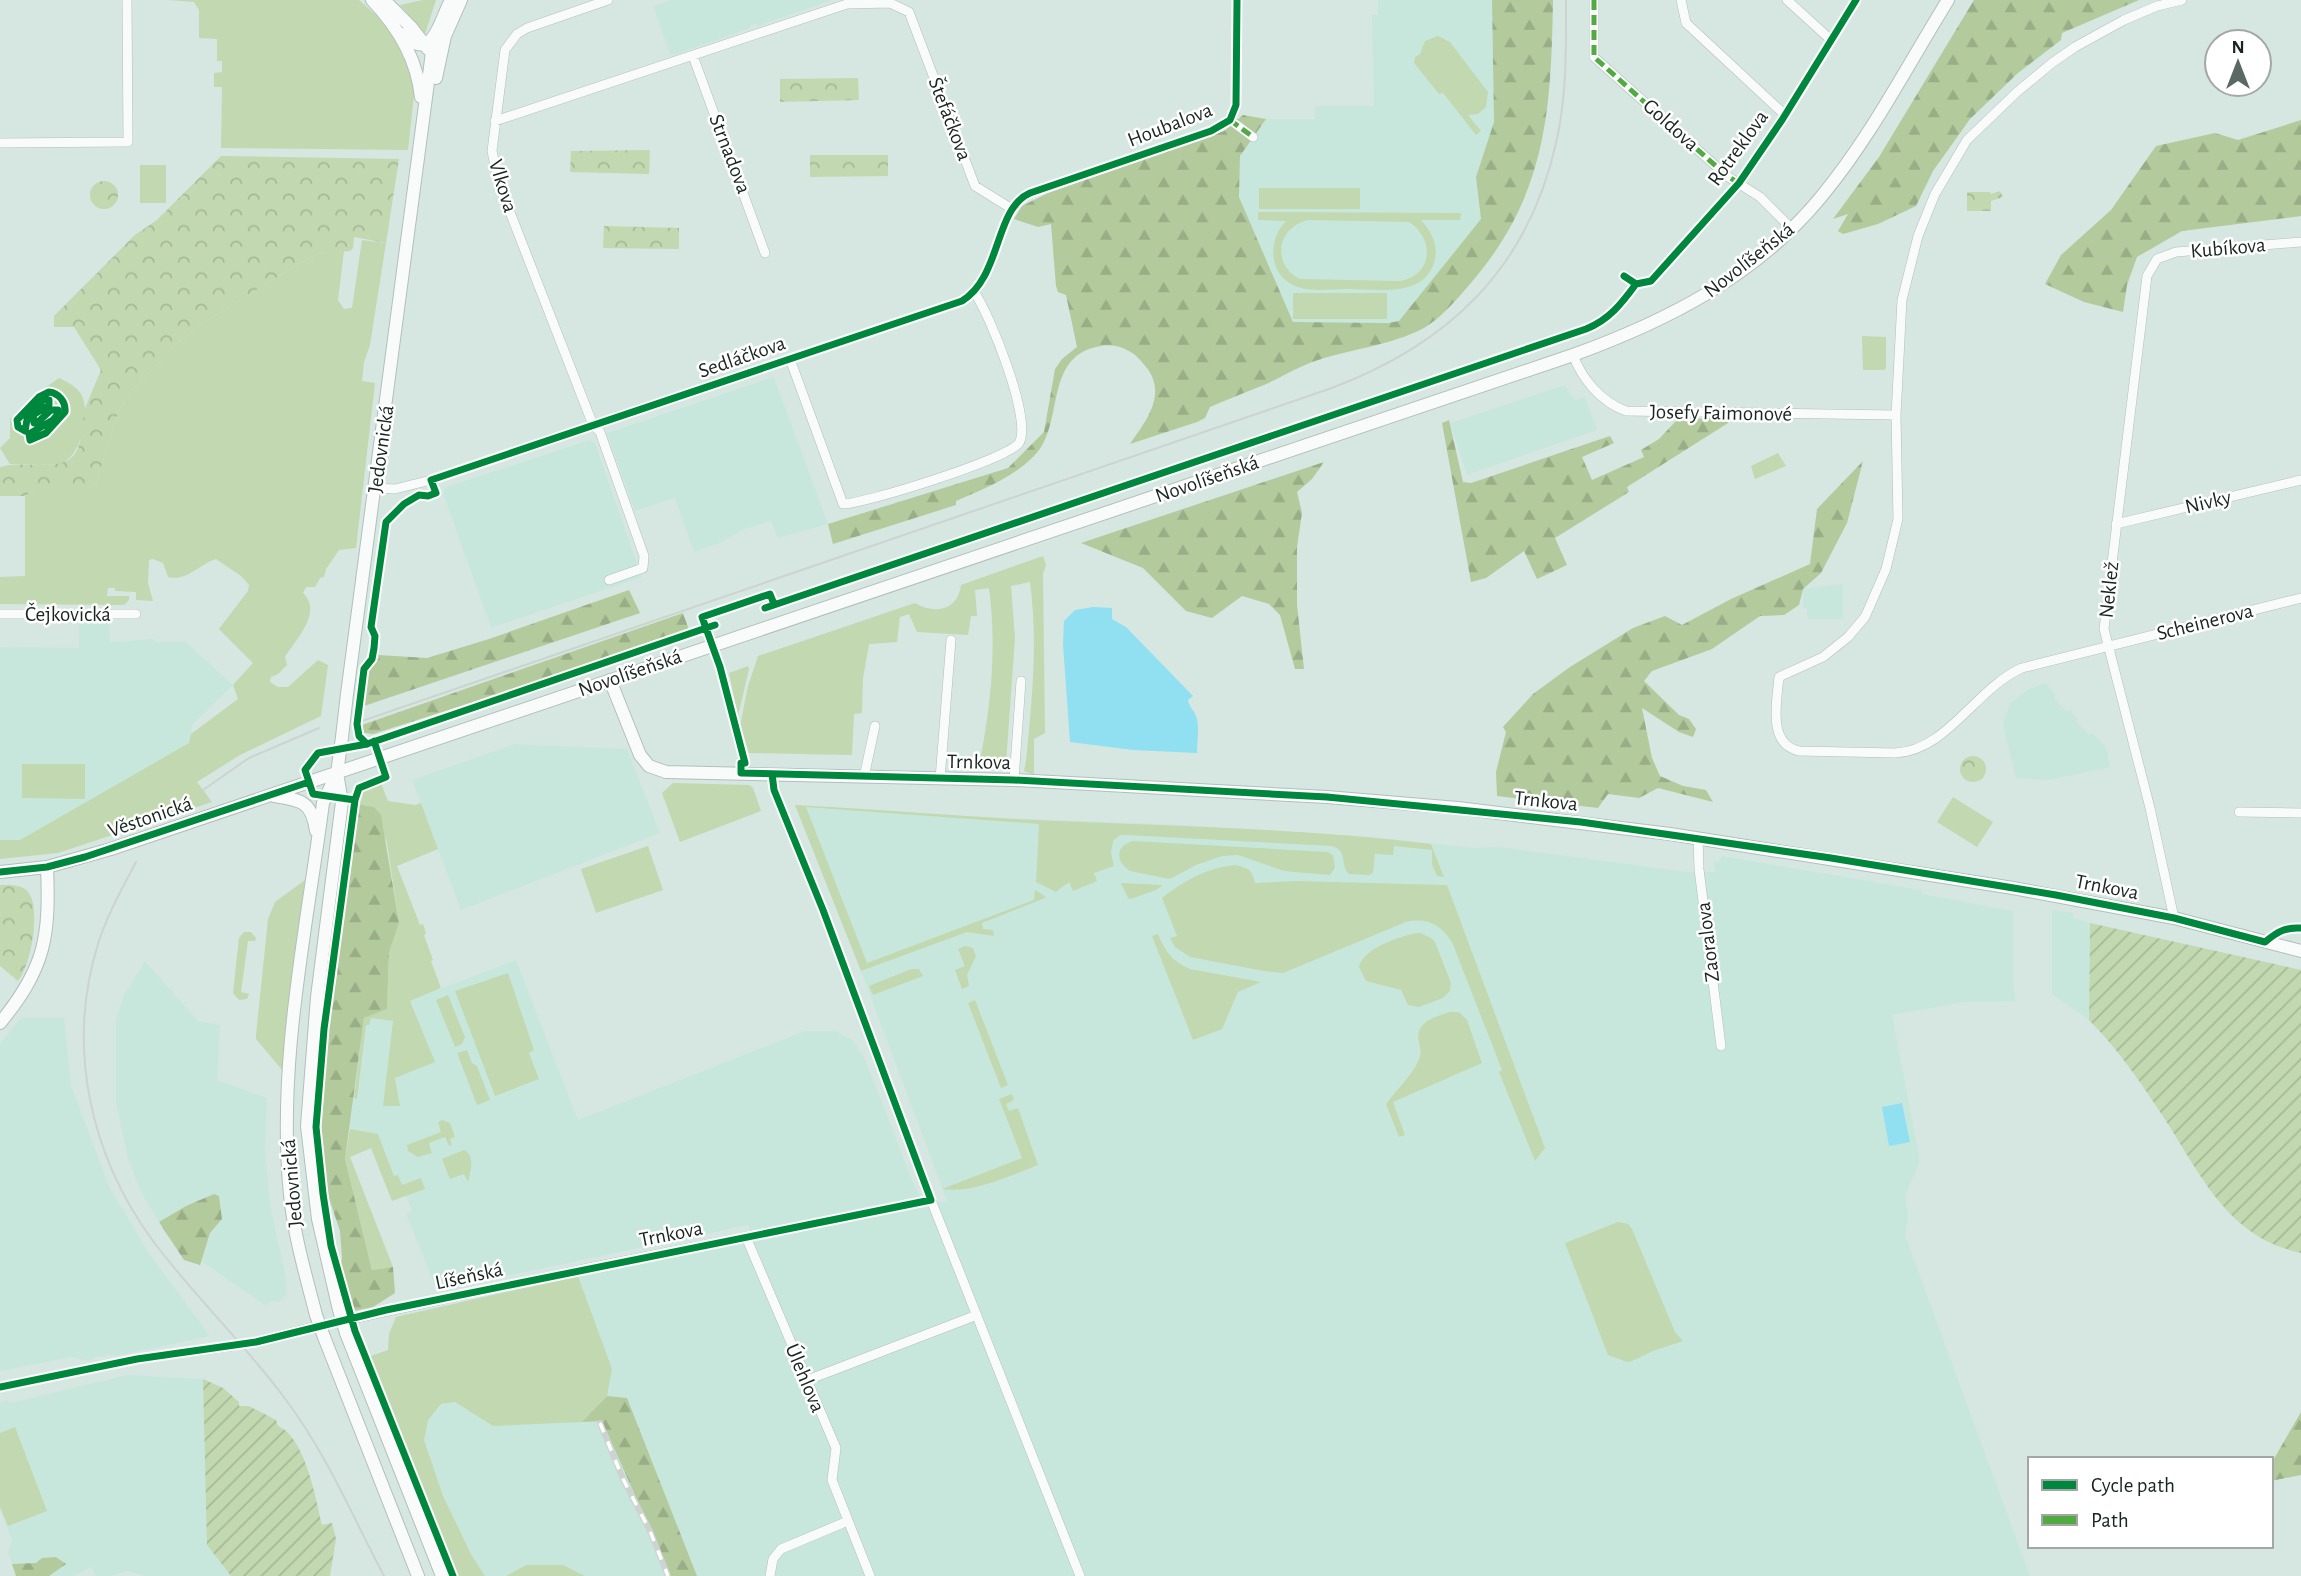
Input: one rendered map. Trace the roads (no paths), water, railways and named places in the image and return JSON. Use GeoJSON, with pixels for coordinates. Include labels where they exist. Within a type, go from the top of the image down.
{"type":"FeatureCollection","features":[{"type":"Feature","properties":{"kind":"street"},"geometry":{"type":"LineString","coordinates":[[0,143],[128,142],[127,0]]}},
{"type":"Feature","properties":{"kind":"street"},"geometry":{"type":"LineString","coordinates":[[372,0],[414,44],[430,51]]}},
{"type":"Feature","properties":{"kind":"street"},"geometry":{"type":"LineString","coordinates":[[384,0],[430,51]]}},
{"type":"Feature","properties":{"kind":"street","name":"Jedovnická"},"geometry":{"type":"LineString","coordinates":[[442,1576],[339,1310],[318,1219],[307,1126],[317,998],[342,802],[337,773],[347,694],[423,126],[430,51],[451,0]]}},
{"type":"Feature","properties":{"kind":"street","name":"Jedovnická"},"geometry":{"type":"LineString","coordinates":[[423,126],[446,36],[461,0]]}},
{"type":"Feature","properties":{"kind":"street","name":"Vlkova"},"geometry":{"type":"LineString","coordinates":[[593,425],[499,184],[492,151],[505,51],[509,41],[527,28],[608,0]]}},
{"type":"Feature","properties":{"kind":"street","name":"Houbalova"},"geometry":{"type":"LineString","coordinates":[[1012,209],[1020,198],[1030,193],[1210,131],[1230,120],[1236,105],[1237,0]]}},
{"type":"Feature","properties":{"kind":"street","name":"Goldova"},"geometry":{"type":"LineString","coordinates":[[1594,0],[1594,57],[1727,176],[1760,197],[1791,229]]}},
{"type":"Feature","properties":{"kind":"street"},"geometry":{"type":"LineString","coordinates":[[1681,0],[1686,23],[1785,115]]}},
{"type":"Feature","properties":{"kind":"street"},"geometry":{"type":"LineString","coordinates":[[1787,0],[1831,40]]}},
{"type":"Feature","properties":{"kind":"street","name":"Rotreklova"},"geometry":{"type":"LineString","coordinates":[[1624,276],[1636,284],[1651,281],[1739,183],[1785,115],[1856,0]]}},
{"type":"Feature","properties":{"kind":"street","name":"Novolíšeňská"},"geometry":{"type":"LineString","coordinates":[[337,773],[1573,355],[1640,329],[1702,298],[1739,274],[1813,207],[1840,172],[1948,0]]}},
{"type":"Feature","properties":{"kind":"street"},"geometry":{"type":"LineString","coordinates":[[2109,647],[2014,672],[1933,741],[1910,752],[1792,750],[1781,741],[1778,734],[1779,677],[1823,657],[1848,637],[1865,617],[1886,569],[1898,519],[1896,415],[1902,300],[1918,236],[1935,194],[1967,140],[2017,92],[2075,47],[2124,20],[2157,6],[2182,0]]}},
{"type":"Feature","properties":{"kind":"street","name":"Štefáčkova"},"geometry":{"type":"LineString","coordinates":[[693,56],[848,4],[890,3],[909,12],[975,186],[1012,209]]}},
{"type":"Feature","properties":{"kind":"street"},"geometry":{"type":"LineString","coordinates":[[397,29],[416,68],[423,126]]}},
{"type":"Feature","properties":{"kind":"street"},"geometry":{"type":"LineString","coordinates":[[495,121],[693,56]]}},
{"type":"Feature","properties":{"kind":"street","name":"Strnadova"},"geometry":{"type":"LineString","coordinates":[[693,56],[765,253]]}},
{"type":"Feature","properties":{"kind":"street","name":"Houbalova"},"geometry":{"type":"LineString","coordinates":[[1230,120],[1253,136]]}},
{"type":"Feature","properties":{"kind":"street"},"geometry":{"type":"LineString","coordinates":[[974,292],[986,274],[1012,209]]}},
{"type":"Feature","properties":{"kind":"street","name":"Kubíkova"},"geometry":{"type":"LineString","coordinates":[[2157,259],[2176,252],[2301,242]]}},
{"type":"Feature","properties":{"kind":"street","name":"Neklež"},"geometry":{"type":"LineString","coordinates":[[2157,259],[2147,276],[2104,629],[2150,808],[2174,918]]}},
{"type":"Feature","properties":{"kind":"street","name":"Sedláčkova"},"geometry":{"type":"LineString","coordinates":[[375,488],[395,489],[431,480],[593,425],[948,306],[962,301],[974,292],[986,309],[1019,403],[1022,429],[1020,440],[998,457],[920,484],[843,503],[790,359]]}},
{"type":"Feature","properties":{"kind":"street","name":"Josefy Faimonové"},"geometry":{"type":"LineString","coordinates":[[1573,355],[1584,378],[1613,405],[1626,411],[1896,415]]}},
{"type":"Feature","properties":{"kind":"street"},"geometry":{"type":"LineString","coordinates":[[593,425],[600,432],[645,559],[643,568],[609,580]]}},
{"type":"Feature","properties":{"kind":"street","name":"Nivky"},"geometry":{"type":"LineString","coordinates":[[2116,524],[2301,480]]}},
{"type":"Feature","properties":{"kind":"street","name":"Scheinerova"},"geometry":{"type":"LineString","coordinates":[[2109,647],[2301,598]]}},
{"type":"Feature","properties":{"kind":"street","name":"Čejkovická"},"geometry":{"type":"LineString","coordinates":[[0,614],[136,614]]}},
{"type":"Feature","properties":{"kind":"street"},"geometry":{"type":"LineString","coordinates":[[940,779],[951,640]]}},
{"type":"Feature","properties":{"kind":"street","name":"Trnkova"},"geometry":{"type":"LineString","coordinates":[[610,680],[640,755],[649,766],[671,772],[1014,780],[1327,797],[1581,822],[2013,888],[2174,918],[2301,950]]}},
{"type":"Feature","properties":{"kind":"street","name":"Trnkova"},"geometry":{"type":"LineString","coordinates":[[1014,780],[1021,681]]}},
{"type":"Feature","properties":{"kind":"street"},"geometry":{"type":"LineString","coordinates":[[864,777],[875,726]]}},
{"type":"Feature","properties":{"kind":"street","name":"Jedovnická"},"geometry":{"type":"LineString","coordinates":[[337,773],[325,795],[291,1026],[287,1127],[290,1196],[315,1321],[324,1337],[418,1576]]}},
{"type":"Feature","properties":{"kind":"street","name":"Věstonická"},"geometry":{"type":"LineString","coordinates":[[0,872],[47,867],[111,849],[337,773]]}},
{"type":"Feature","properties":{"kind":"street"},"geometry":{"type":"LineString","coordinates":[[772,774],[774,790],[931,1200],[1080,1576]]}},
{"type":"Feature","properties":{"kind":"street"},"geometry":{"type":"LineString","coordinates":[[270,796],[300,801],[309,808],[314,817],[317,844]]}},
{"type":"Feature","properties":{"kind":"street"},"geometry":{"type":"LineString","coordinates":[[2239,812],[2301,813]]}},
{"type":"Feature","properties":{"kind":"street","name":"Zaoralova"},"geometry":{"type":"LineString","coordinates":[[1698,838],[1699,869],[1721,1046]]}},
{"type":"Feature","properties":{"kind":"street"},"geometry":{"type":"LineString","coordinates":[[0,1023],[30,982],[42,953],[47,924],[47,867]]}},
{"type":"Feature","properties":{"kind":"street"},"geometry":{"type":"LineString","coordinates":[[2265,942],[2277,931],[2290,927],[2301,928]]}},
{"type":"Feature","properties":{"kind":"street","name":"Trnkova"},"geometry":{"type":"LineString","coordinates":[[589,1268],[931,1200]]}},
{"type":"Feature","properties":{"kind":"street","name":"Úlehlova"},"geometry":{"type":"LineString","coordinates":[[746,1237],[805,1381],[836,1448],[832,1480],[870,1576]]}},
{"type":"Feature","properties":{"kind":"street","name":"Líšeňská"},"geometry":{"type":"LineString","coordinates":[[356,1318],[589,1268]]}},
{"type":"Feature","properties":{"kind":"street"},"geometry":{"type":"LineString","coordinates":[[805,1381],[977,1315]]}},
{"type":"Feature","properties":{"kind":"street"},"geometry":{"type":"LineString","coordinates":[[256,1342],[315,1321]]}},
{"type":"Feature","properties":{"kind":"street"},"geometry":{"type":"LineString","coordinates":[[0,1387],[137,1359],[232,1346]]}},
{"type":"Feature","properties":{"kind":"street"},"geometry":{"type":"LineString","coordinates":[[770,1576],[773,1559],[780,1549],[848,1521]]}},
{"type":"Feature","properties":{"kind":"water"},"geometry":{"type":"Polygon","coordinates":[[[1112,608],[1112,619],[1126,627],[1193,696],[1188,700],[1197,720],[1197,753],[1133,750],[1070,742],[1063,644],[1064,621],[1075,610],[1112,608]]]}},
{"type":"Feature","properties":{"kind":"water"},"geometry":{"type":"Polygon","coordinates":[[[1902,1103],[1910,1142],[1889,1146],[1882,1107],[1902,1103]]]}},
{"type":"Feature","properties":{"kind":"tunnel"},"geometry":{"type":"LineString","coordinates":[[315,1327],[356,1318]]}},
{"type":"Feature","properties":{"kind":"tunnel"},"geometry":{"type":"LineString","coordinates":[[232,1346],[256,1342]]}},
{"type":"Feature","properties":{"kind":"tram line"},"geometry":{"type":"LineString","coordinates":[[359,722],[1329,389],[1372,371],[1411,350],[1446,325],[1477,297],[1503,265],[1525,228],[1543,188],[1560,126],[1565,72],[1566,0]]}},
{"type":"Feature","properties":{"kind":"tram line"},"geometry":{"type":"LineString","coordinates":[[203,790],[249,758],[319,728]]}},
{"type":"Feature","properties":{"kind":"tram line"},"geometry":{"type":"LineString","coordinates":[[136,862],[106,923],[89,983],[84,1022],[85,1061],[99,1136],[113,1173],[131,1208],[153,1241],[270,1379],[300,1420],[326,1463],[384,1576]]}},
{"type":"Feature","properties":{"kind":"railway"},"geometry":{"type":"LineString","coordinates":[[600,1423],[668,1576]]}}]}
